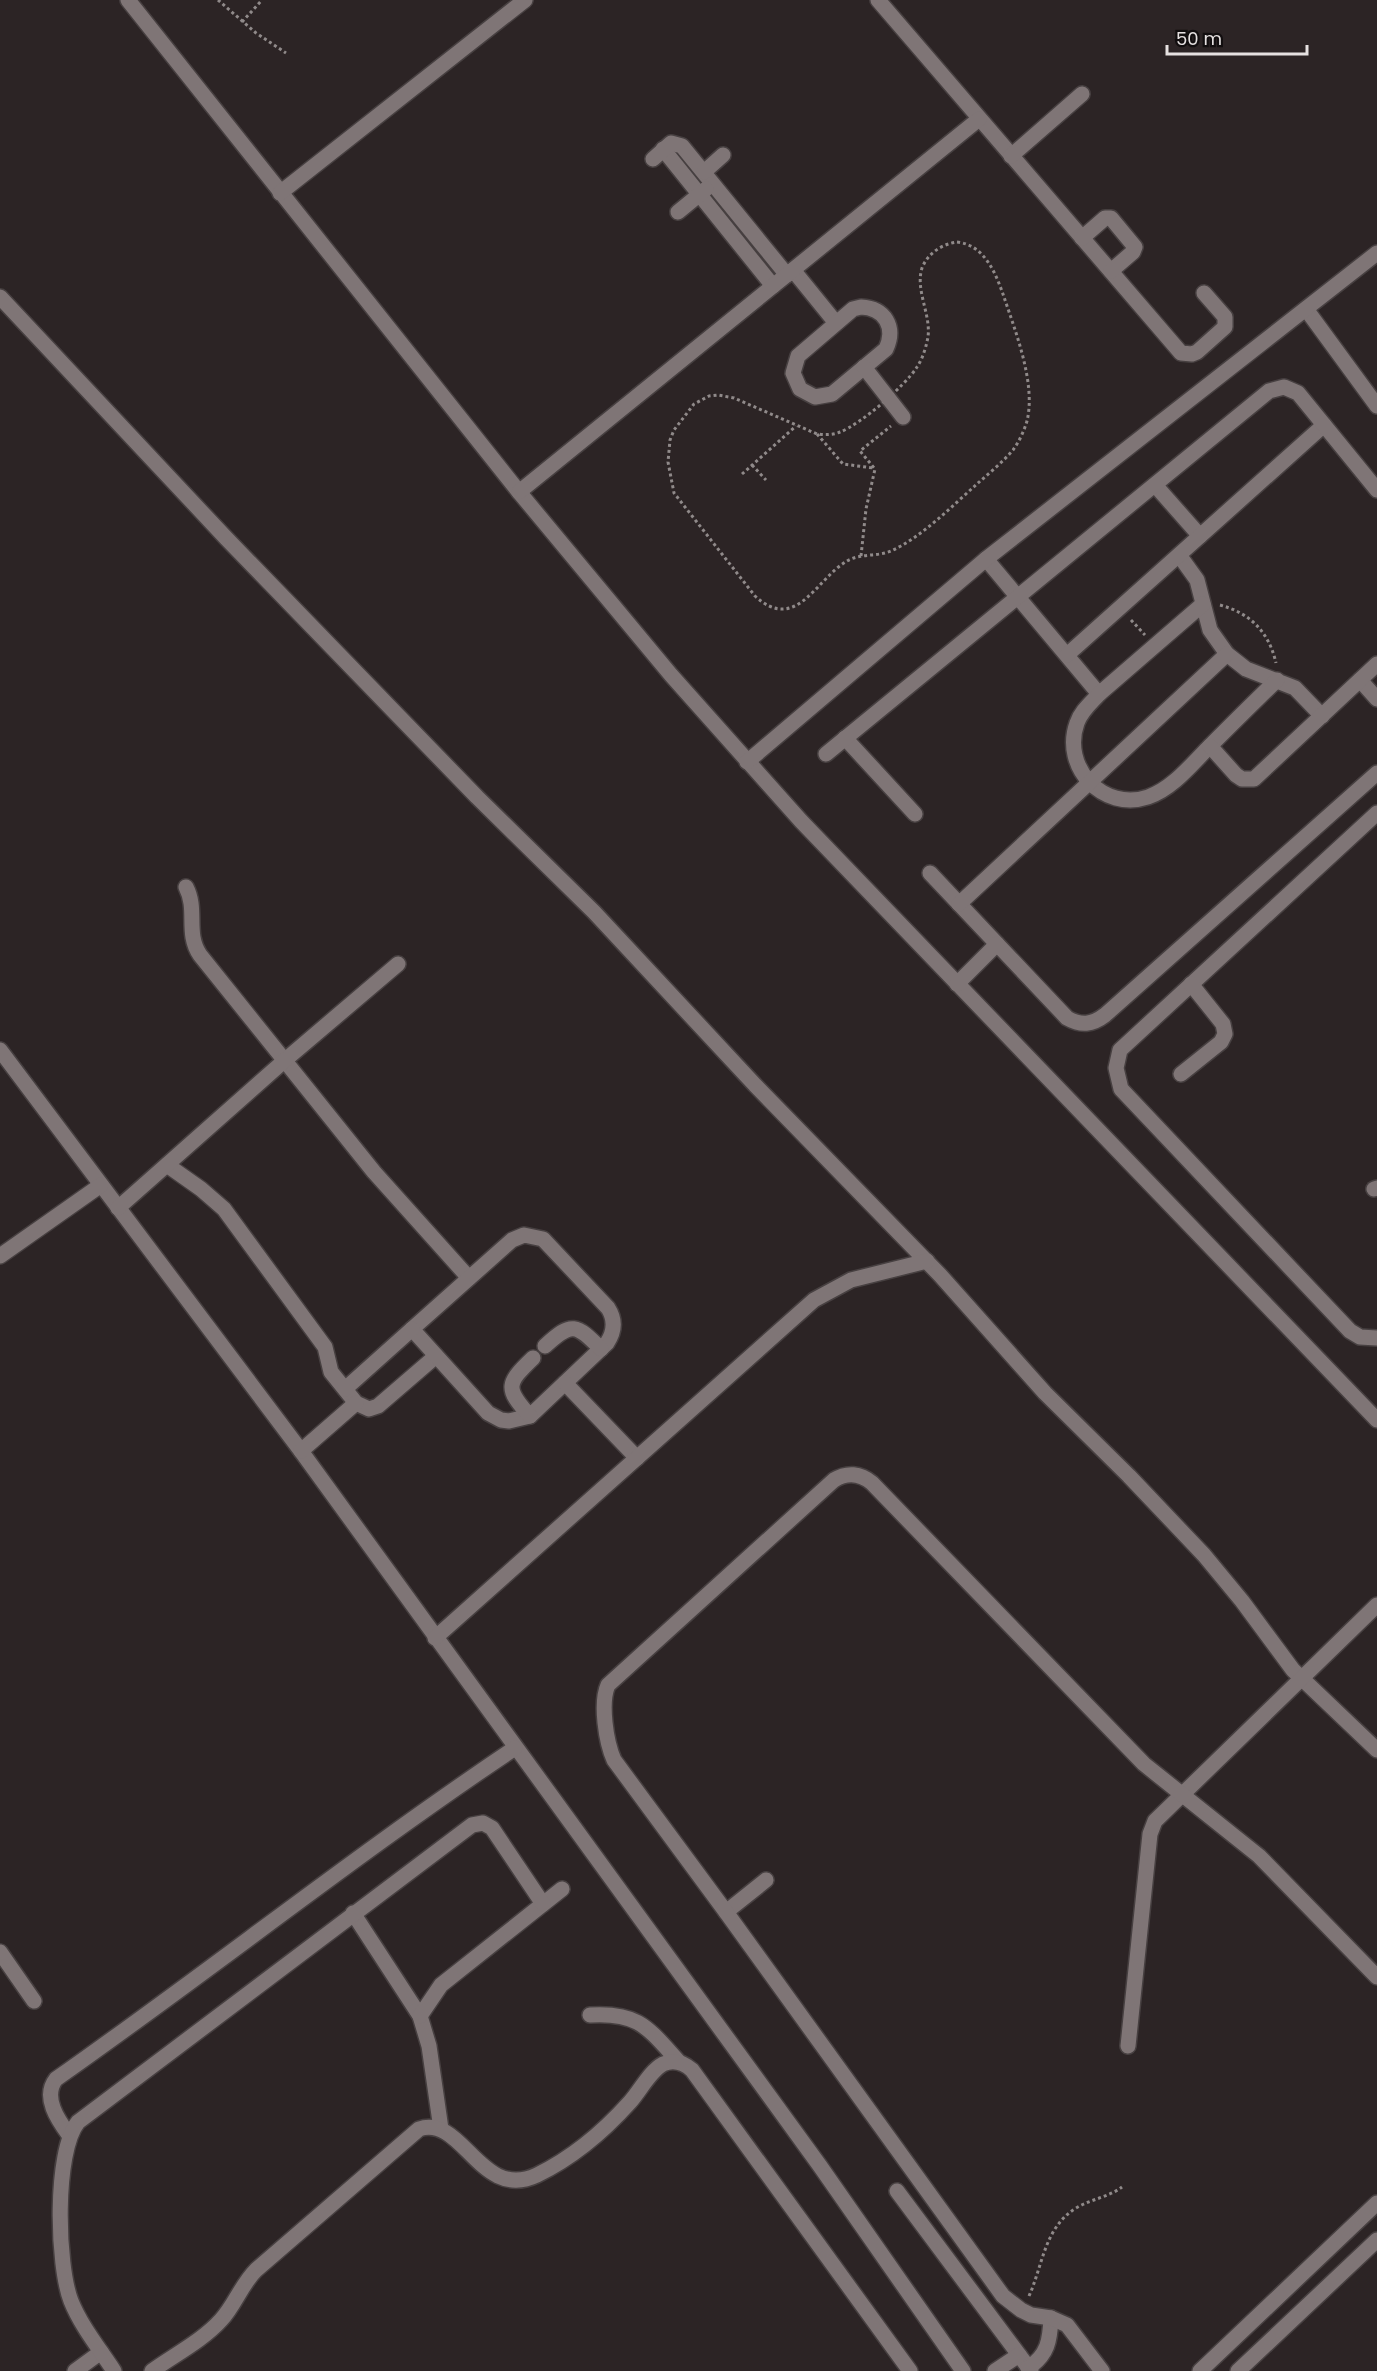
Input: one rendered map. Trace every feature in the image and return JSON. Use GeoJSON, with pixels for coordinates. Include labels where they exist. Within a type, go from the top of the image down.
{"type":"FeatureCollection","features":[{"type":"Feature","properties":{"kind":"street"},"geometry":{"type":"LineString","coordinates":[[128,0],[519,492],[671,675],[747,762],[957,984],[1377,1420]]}},
{"type":"Feature","properties":{"kind":"street"},"geometry":{"type":"LineString","coordinates":[[280,193],[525,0]]}},
{"type":"Feature","properties":{"kind":"street"},"geometry":{"type":"LineString","coordinates":[[878,0],[1177,349],[1186,354],[1197,352],[1226,327],[1225,316],[1204,293]]}},
{"type":"Feature","properties":{"kind":"street"},"geometry":{"type":"LineString","coordinates":[[1011,156],[1082,94]]}},
{"type":"Feature","properties":{"kind":"street"},"geometry":{"type":"LineString","coordinates":[[519,492],[979,119]]}},
{"type":"Feature","properties":{"kind":"street"},"geometry":{"type":"LineString","coordinates":[[773,286],[700,194],[658,154],[671,143],[679,144],[836,323]]}},
{"type":"Feature","properties":{"kind":"street"},"geometry":{"type":"LineString","coordinates":[[678,212],[700,194],[723,155]]}},
{"type":"Feature","properties":{"kind":"street"},"geometry":{"type":"LineString","coordinates":[[1082,238],[1105,218],[1111,218],[1135,247],[1133,252],[1111,272]]}},
{"type":"Feature","properties":{"kind":"street"},"geometry":{"type":"LineString","coordinates":[[747,762],[986,558],[1377,253]]}},
{"type":"Feature","properties":{"kind":"street"},"geometry":{"type":"LineString","coordinates":[[0,297],[218,530],[477,797],[594,912],[755,1084],[927,1261],[1045,1393],[1129,1476],[1204,1555],[1242,1601],[1278,1652],[1377,1750]]}},
{"type":"Feature","properties":{"kind":"street"},"geometry":{"type":"LineString","coordinates":[[870,307],[884,316],[889,324],[890,341],[886,349],[832,394],[815,397],[800,389],[793,373],[798,356],[836,323],[853,309],[870,307]]}},
{"type":"Feature","properties":{"kind":"street"},"geometry":{"type":"LineString","coordinates":[[1306,309],[1377,406]]}},
{"type":"Feature","properties":{"kind":"street"},"geometry":{"type":"LineString","coordinates":[[864,367],[903,417]]}},
{"type":"Feature","properties":{"kind":"street"},"geometry":{"type":"LineString","coordinates":[[826,754],[1269,391],[1284,387],[1298,393],[1377,490]]}},
{"type":"Feature","properties":{"kind":"street"},"geometry":{"type":"LineString","coordinates":[[1067,655],[1324,425]]}},
{"type":"Feature","properties":{"kind":"street"},"geometry":{"type":"LineString","coordinates":[[1155,485],[1200,536]]}},
{"type":"Feature","properties":{"kind":"street"},"geometry":{"type":"LineString","coordinates":[[1179,555],[1197,580],[1210,604],[1210,630],[1227,654],[1246,669],[1277,672],[1322,716]]}},
{"type":"Feature","properties":{"kind":"street"},"geometry":{"type":"LineString","coordinates":[[986,558],[1099,694]]}},
{"type":"Feature","properties":{"kind":"street"},"geometry":{"type":"LineString","coordinates":[[1210,604],[1155,645],[1086,707],[1078,721],[1074,737],[1074,754],[1079,769],[1089,783],[1102,793],[1117,799],[1133,800],[1149,797],[1181,774],[1210,746],[1277,672]]}},
{"type":"Feature","properties":{"kind":"street"},"geometry":{"type":"LineString","coordinates":[[959,904],[1227,654]]}},
{"type":"Feature","properties":{"kind":"street"},"geometry":{"type":"LineString","coordinates":[[1210,746],[1236,776],[1242,779],[1254,779],[1377,664]]}},
{"type":"Feature","properties":{"kind":"street"},"geometry":{"type":"LineString","coordinates":[[1360,680],[1377,699]]}},
{"type":"Feature","properties":{"kind":"street"},"geometry":{"type":"LineString","coordinates":[[845,738],[915,814]]}},
{"type":"Feature","properties":{"kind":"street"},"geometry":{"type":"LineString","coordinates":[[930,873],[1067,1018],[1082,1024],[1098,1020],[1377,773]]}},
{"type":"Feature","properties":{"kind":"street"},"geometry":{"type":"LineString","coordinates":[[1377,813],[1120,1050],[1116,1068],[1118,1082],[1130,1097],[1350,1331],[1360,1337],[1377,1338]]}},
{"type":"Feature","properties":{"kind":"street"},"geometry":{"type":"LineString","coordinates":[[186,887],[192,903],[190,930],[195,948],[374,1172],[470,1278]]}},
{"type":"Feature","properties":{"kind":"street"},"geometry":{"type":"LineString","coordinates":[[957,984],[997,944]]}},
{"type":"Feature","properties":{"kind":"street"},"geometry":{"type":"LineString","coordinates":[[118,1208],[398,964]]}},
{"type":"Feature","properties":{"kind":"street"},"geometry":{"type":"LineString","coordinates":[[1180,1074],[1221,1042],[1225,1034],[1222,1024],[1191,984]]}},
{"type":"Feature","properties":{"kind":"street"},"geometry":{"type":"LineString","coordinates":[[0,1050],[301,1451],[820,2166],[963,2371]]}},
{"type":"Feature","properties":{"kind":"street"},"geometry":{"type":"LineString","coordinates":[[166,1166],[201,1189],[234,1220],[326,1347],[330,1368],[356,1403],[369,1409],[378,1406],[436,1356]]}},
{"type":"Feature","properties":{"kind":"street"},"geometry":{"type":"LineString","coordinates":[[0,1256],[101,1185]]}},
{"type":"Feature","properties":{"kind":"street"},"geometry":{"type":"LineString","coordinates":[[345,1389],[412,1329],[470,1278],[518,1237],[531,1235],[543,1239],[611,1314],[614,1329],[612,1336],[601,1349],[530,1416],[516,1421],[501,1420],[488,1413],[412,1329]]}},
{"type":"Feature","properties":{"kind":"street"},"geometry":{"type":"LineString","coordinates":[[435,1638],[814,1300],[851,1280],[927,1261]]}},
{"type":"Feature","properties":{"kind":"street"},"geometry":{"type":"LineString","coordinates":[[545,1346],[561,1331],[572,1328],[583,1331],[601,1349]]}},
{"type":"Feature","properties":{"kind":"street"},"geometry":{"type":"LineString","coordinates":[[530,1416],[515,1400],[511,1388],[515,1375],[533,1358]]}},
{"type":"Feature","properties":{"kind":"street"},"geometry":{"type":"LineString","coordinates":[[565,1383],[637,1458]]}},
{"type":"Feature","properties":{"kind":"street"},"geometry":{"type":"LineString","coordinates":[[301,1451],[356,1403]]}},
{"type":"Feature","properties":{"kind":"street"},"geometry":{"type":"LineString","coordinates":[[1102,2371],[1073,2331],[1059,2320],[1031,2315],[1003,2296],[614,1760],[606,1740],[605,1690],[612,1681],[840,1476],[860,1475],[872,1482],[1144,1764],[1266,1864],[1377,1977]]}},
{"type":"Feature","properties":{"kind":"street"},"geometry":{"type":"LineString","coordinates":[[1128,2046],[1150,1834],[1158,1815],[1182,1795],[1377,1605]]}},
{"type":"Feature","properties":{"kind":"street"},"geometry":{"type":"LineString","coordinates":[[69,2135],[56,2114],[50,2097],[52,2084],[56,2079],[207,1971],[392,1833],[515,1748]]}},
{"type":"Feature","properties":{"kind":"street"},"geometry":{"type":"LineString","coordinates":[[114,2371],[72,2302],[62,2266],[60,2248],[64,2158],[69,2135],[84,2117],[353,1913],[472,1826],[483,1823],[492,1828],[543,1904]]}},
{"type":"Feature","properties":{"kind":"street"},"geometry":{"type":"LineString","coordinates":[[726,1912],[766,1880]]}},
{"type":"Feature","properties":{"kind":"street"},"geometry":{"type":"LineString","coordinates":[[420,2016],[441,1985],[562,1889]]}},
{"type":"Feature","properties":{"kind":"street"},"geometry":{"type":"LineString","coordinates":[[353,1913],[420,2016],[429,2046],[441,2129]]}},
{"type":"Feature","properties":{"kind":"street"},"geometry":{"type":"LineString","coordinates":[[0,1952],[34,2001]]}},
{"type":"Feature","properties":{"kind":"street"},"geometry":{"type":"LineString","coordinates":[[590,2015],[621,2016],[636,2020],[647,2028],[678,2062],[692,2070],[910,2371]]}},
{"type":"Feature","properties":{"kind":"street"},"geometry":{"type":"LineString","coordinates":[[152,2371],[211,2329],[228,2311],[240,2289],[256,2270],[419,2129],[434,2127],[441,2129],[494,2174],[512,2180],[528,2178],[579,2149],[620,2113],[657,2069],[663,2064],[678,2062]]}},
{"type":"Feature","properties":{"kind":"street"},"geometry":{"type":"LineString","coordinates":[[897,2191],[1026,2365]]}},
{"type":"Feature","properties":{"kind":"street"},"geometry":{"type":"LineString","coordinates":[[1200,2371],[1377,2203]]}},
{"type":"Feature","properties":{"kind":"street"},"geometry":{"type":"LineString","coordinates":[[1238,2371],[1377,2240]]}},
{"type":"Feature","properties":{"kind":"street"},"geometry":{"type":"LineString","coordinates":[[995,2371],[1026,2365],[1042,2356],[1050,2340],[1051,2318]]}},
{"type":"Feature","properties":{"kind":"street"},"geometry":{"type":"LineString","coordinates":[[75,2371],[101,2352]]}},
{"type":"Feature","properties":{"kind":"path"},"geometry":{"type":"LineString","coordinates":[[218,0],[242,22],[286,52]]}},
{"type":"Feature","properties":{"kind":"path"},"geometry":{"type":"LineString","coordinates":[[242,22],[262,0]]}},
{"type":"Feature","properties":{"kind":"path"},"geometry":{"type":"LineString","coordinates":[[950,243],[966,243],[975,246],[984,255],[1002,292],[1028,379],[1029,406],[1022,435],[1014,449],[1000,463],[935,520],[892,550],[876,555],[861,556],[843,563],[797,605],[783,609],[769,607],[755,596],[674,493],[668,473],[670,440],[674,430],[688,411],[701,399],[718,395],[726,396],[817,434],[830,435],[847,429],[888,398],[912,374],[927,345],[928,322],[920,278],[926,262],[935,250],[950,243]]}},
{"type":"Feature","properties":{"kind":"path"},"geometry":{"type":"LineString","coordinates":[[875,469],[860,451],[903,417]]}},
{"type":"Feature","properties":{"kind":"path"},"geometry":{"type":"LineString","coordinates":[[742,474],[796,426]]}},
{"type":"Feature","properties":{"kind":"path"},"geometry":{"type":"LineString","coordinates":[[817,434],[843,465],[875,469]]}},
{"type":"Feature","properties":{"kind":"path"},"geometry":{"type":"LineString","coordinates":[[752,465],[766,480]]}},
{"type":"Feature","properties":{"kind":"path"},"geometry":{"type":"LineString","coordinates":[[861,556],[875,469]]}},
{"type":"Feature","properties":{"kind":"path"},"geometry":{"type":"LineString","coordinates":[[1210,604],[1233,608],[1257,625],[1270,644],[1277,672]]}},
{"type":"Feature","properties":{"kind":"path"},"geometry":{"type":"LineString","coordinates":[[1120,608],[1155,645]]}},
{"type":"Feature","properties":{"kind":"path"},"geometry":{"type":"LineString","coordinates":[[1021,2310],[1035,2283],[1047,2241],[1062,2219],[1084,2204],[1122,2187]]}}]}
